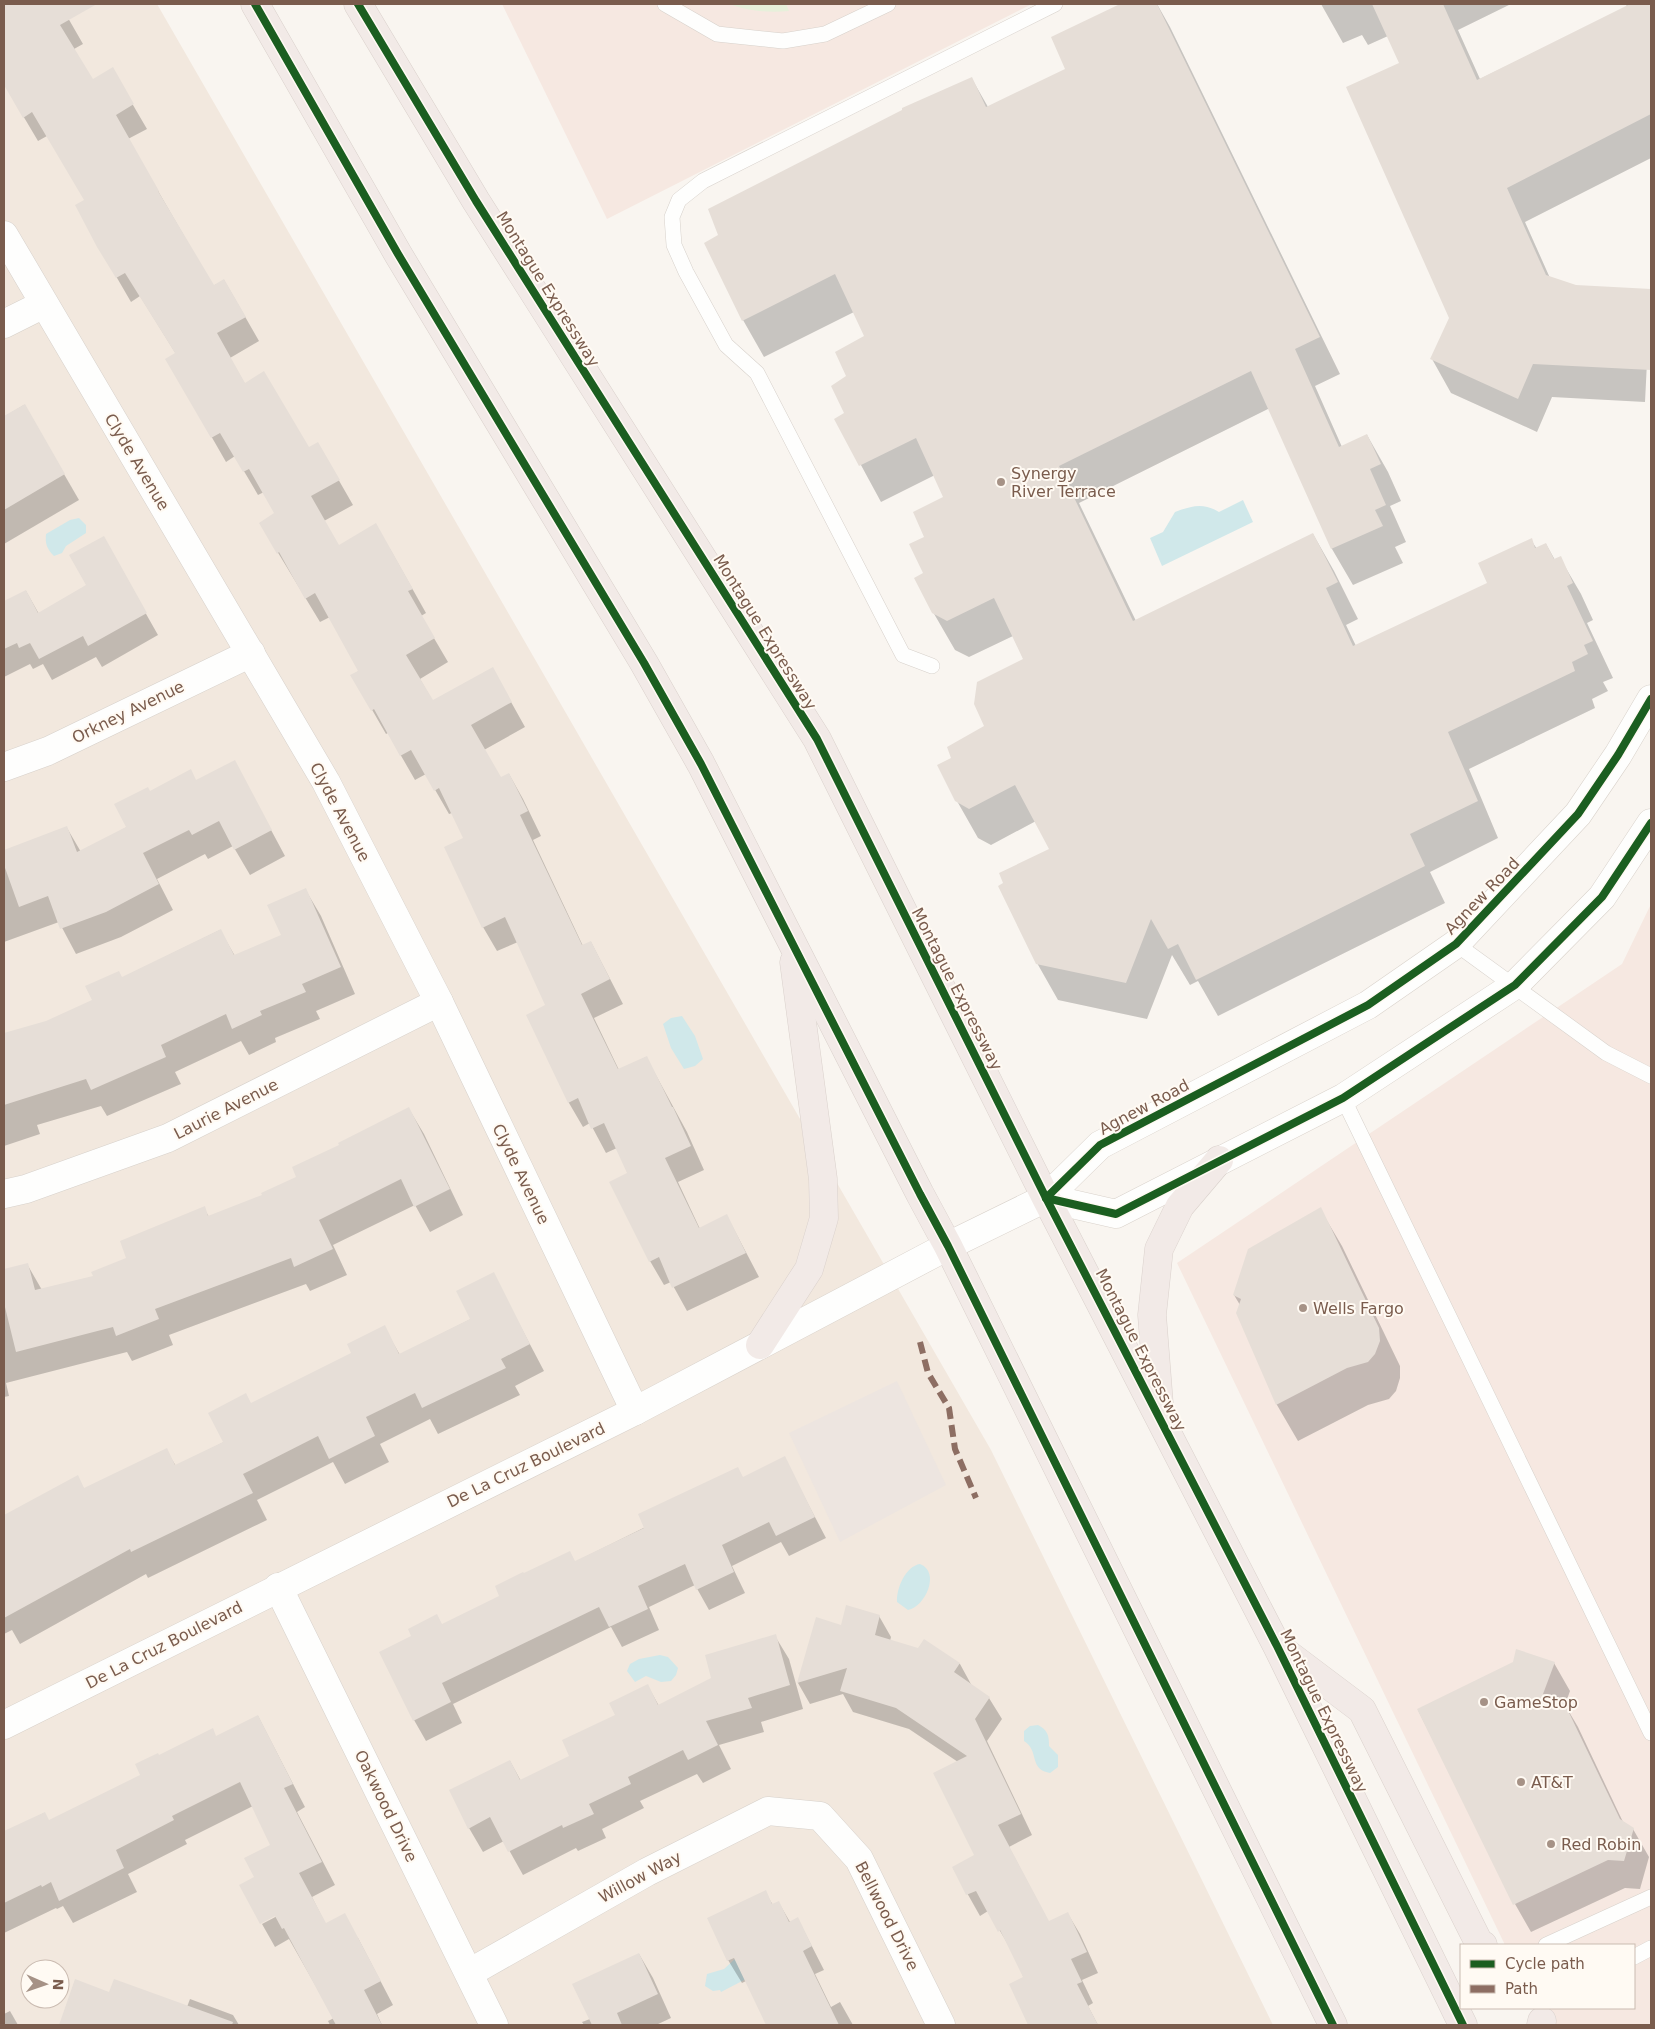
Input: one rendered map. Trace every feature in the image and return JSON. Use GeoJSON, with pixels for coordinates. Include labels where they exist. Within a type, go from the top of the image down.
{"type":"FeatureCollection","features":[{"type":"Feature","properties":{"kind":"highway"},"geometry":{"type":"LineString","coordinates":[[255,4],[398,254],[648,671],[701,764],[948,1246],[1333,2025]]}},
{"type":"Feature","properties":{"kind":"highway","name":"Montague Expressway"},"geometry":{"type":"LineString","coordinates":[[358,4],[491,225],[816,739],[1046,1198],[1277,1646],[1463,2025]]}},
{"type":"Feature","properties":{"kind":"highway"},"geometry":{"type":"LineString","coordinates":[[372,4],[385,50]]}},
{"type":"Feature","properties":{"kind":"highway"},"geometry":{"type":"LineString","coordinates":[[760,1345],[809,1269],[824,1218],[823,1179],[792,944]]}},
{"type":"Feature","properties":{"kind":"highway"},"geometry":{"type":"LineString","coordinates":[[1160,1418],[1152,1315],[1159,1249],[1180,1206],[1219,1160]]}},
{"type":"Feature","properties":{"kind":"highway"},"geometry":{"type":"LineString","coordinates":[[1277,1646],[1362,1710],[1479,1944]]}},
{"type":"Feature","properties":{"kind":"street","name":"Clyde Avenue"},"geometry":{"type":"LineString","coordinates":[[4,235],[326,782],[438,1002],[635,1411]]}},
{"type":"Feature","properties":{"kind":"street"},"geometry":{"type":"LineString","coordinates":[[4,324],[44,304]]}},
{"type":"Feature","properties":{"kind":"street","name":"Orkney Avenue"},"geometry":{"type":"LineString","coordinates":[[4,767],[48,751],[251,653]]}},
{"type":"Feature","properties":{"kind":"street","name":"Agnew Road"},"geometry":{"type":"LineString","coordinates":[[1046,1198],[1100,1145],[1368,1005],[1456,944],[1578,814],[1618,755],[1651,700]]}},
{"type":"Feature","properties":{"kind":"street"},"geometry":{"type":"LineString","coordinates":[[1046,1198],[1116,1214],[1343,1098],[1515,985],[1602,897],[1651,823]]}},
{"type":"Feature","properties":{"kind":"street","name":"Laurie Avenue"},"geometry":{"type":"LineString","coordinates":[[4,1194],[26,1189],[168,1138],[438,1002]]}},
{"type":"Feature","properties":{"kind":"street","name":"De La Cruz Boulevard"},"geometry":{"type":"LineString","coordinates":[[4,1726],[278,1587],[635,1411],[948,1246],[1046,1198]]}},
{"type":"Feature","properties":{"kind":"street","name":"Oakwood Drive"},"geometry":{"type":"LineString","coordinates":[[278,1587],[494,2025]]}},
{"type":"Feature","properties":{"kind":"street","name":"Willow Way"},"geometry":{"type":"LineString","coordinates":[[469,1973],[647,1872],[768,1811],[820,1816]]}},
{"type":"Feature","properties":{"kind":"street","name":"Bellwood Drive"},"geometry":{"type":"LineString","coordinates":[[820,1816],[859,1858],[941,2025]]}},
{"type":"Feature","properties":{"kind":"lane"},"geometry":{"type":"LineString","coordinates":[[665,4],[717,34],[782,40],[825,34],[888,4]]}},
{"type":"Feature","properties":{"kind":"lane"},"geometry":{"type":"LineString","coordinates":[[932,666],[903,655],[757,373],[726,346],[686,272],[674,245],[672,218],[679,200],[703,181],[1055,4]]}},
{"type":"Feature","properties":{"kind":"lane"},"geometry":{"type":"LineString","coordinates":[[1456,944],[1515,985],[1606,1053],[1651,1076]]}},
{"type":"Feature","properties":{"kind":"lane"},"geometry":{"type":"LineString","coordinates":[[1343,1098],[1651,1733]]}},
{"type":"Feature","properties":{"kind":"lane"},"geometry":{"type":"LineString","coordinates":[[1548,1944],[1651,1897]]}},
{"type":"Feature","properties":{"kind":"lane"},"geometry":{"type":"LineString","coordinates":[[1635,1956],[1651,1948]]}},
{"type":"Feature","properties":{"kind":"shaded area"},"geometry":{"type":"Polygon","coordinates":[[[4,4],[157,4],[991,1450],[1273,2025],[4,2025],[4,4]]]}},
{"type":"Feature","properties":{"kind":"shaded area"},"geometry":{"type":"Polygon","coordinates":[[[502,4],[1032,4],[607,219],[502,4]]]}},
{"type":"Feature","properties":{"kind":"shaded area"},"geometry":{"type":"Polygon","coordinates":[[[1651,904],[1651,2025],[1544,2025],[1536,2009],[1635,2009],[1635,1944],[1505,1944],[1177,1263],[1622,964],[1651,904]]]}},
{"type":"Feature","properties":{"kind":"shaded area"},"geometry":{"type":"Polygon","coordinates":[[[897,1381],[946,1485],[840,1542],[789,1433],[897,1381]]]}},
{"type":"Feature","properties":{"kind":"green space"},"geometry":{"type":"Polygon","coordinates":[[[729,4],[786,4],[789,11],[758,11],[729,4]]]}},
{"type":"Feature","properties":{"kind":"water"},"geometry":{"type":"Polygon","coordinates":[[[1243,500],[1253,522],[1162,566],[1150,538],[1163,532],[1175,512],[1186,508],[1202,506],[1219,512],[1243,500]]]}},
{"type":"Feature","properties":{"kind":"water"},"geometry":{"type":"Polygon","coordinates":[[[79,518],[86,525],[86,533],[66,546],[62,553],[54,556],[47,546],[46,534],[70,520],[79,518]]]}},
{"type":"Feature","properties":{"kind":"water"},"geometry":{"type":"Polygon","coordinates":[[[682,1016],[695,1036],[703,1059],[695,1066],[684,1069],[671,1048],[663,1024],[671,1018],[682,1016]]]}},
{"type":"Feature","properties":{"kind":"water"},"geometry":{"type":"Polygon","coordinates":[[[920,1564],[926,1568],[929,1574],[928,1589],[920,1603],[908,1610],[897,1602],[898,1590],[906,1573],[920,1564]]]}},
{"type":"Feature","properties":{"kind":"water"},"geometry":{"type":"Polygon","coordinates":[[[660,1655],[668,1657],[678,1668],[676,1675],[671,1681],[661,1682],[646,1676],[635,1682],[627,1671],[630,1664],[639,1659],[660,1655]]]}},
{"type":"Feature","properties":{"kind":"water"},"geometry":{"type":"Polygon","coordinates":[[[1038,1725],[1046,1731],[1049,1746],[1058,1755],[1058,1767],[1050,1773],[1039,1768],[1032,1750],[1024,1741],[1024,1731],[1030,1726],[1038,1725]]]}},
{"type":"Feature","properties":{"kind":"water"},"geometry":{"type":"Polygon","coordinates":[[[735,1959],[748,1978],[721,1992],[720,1990],[713,1991],[705,1986],[707,1974],[724,1969],[735,1959]]]}},
{"type":"Feature","properties":{"kind":"building"},"geometry":{"type":"Polygon","coordinates":[[[4,4],[97,4],[60,25],[93,79],[113,67],[134,104],[116,115],[158,191],[214,285],[224,279],[246,317],[217,333],[245,383],[264,371],[309,447],[318,442],[340,480],[311,496],[339,545],[376,523],[413,589],[408,591],[435,638],[406,655],[433,700],[493,667],[512,702],[471,725],[501,777],[509,773],[528,811],[520,815],[582,945],[591,941],[610,979],[581,994],[618,1069],[647,1056],[673,1107],[691,1146],[665,1158],[699,1228],[727,1214],[746,1253],[672,1288],[659,1257],[649,1262],[609,1182],[627,1173],[604,1123],[591,1129],[578,1098],[568,1103],[526,1015],[545,1005],[505,917],[482,928],[444,847],[463,838],[439,788],[434,791],[411,750],[400,756],[374,709],[371,711],[350,675],[358,671],[315,593],[305,599],[279,552],[277,554],[259,523],[274,513],[249,469],[243,472],[220,433],[211,438],[165,359],[175,353],[125,273],[116,278],[75,205],[84,200],[32,112],[23,118],[4,85],[4,4]]]}},
{"type":"Feature","properties":{"kind":"building","name":"Synergy River Terrace"},"geometry":{"type":"Polygon","coordinates":[[[1120,4],[1157,4],[1320,337],[1295,349],[1339,447],[1367,434],[1381,464],[1370,469],[1386,505],[1375,510],[1383,526],[1331,549],[1251,371],[1059,466],[1133,621],[1313,533],[1338,582],[1326,588],[1353,646],[1487,583],[1478,563],[1532,538],[1535,548],[1546,543],[1554,559],[1561,556],[1573,583],[1567,586],[1593,641],[1584,645],[1588,654],[1572,662],[1575,671],[1448,732],[1478,801],[1410,834],[1425,866],[1196,980],[1178,944],[1168,949],[1151,919],[1126,983],[1036,964],[998,886],[1003,883],[999,873],[1049,849],[1015,785],[969,809],[955,801],[937,765],[951,758],[947,747],[984,726],[974,704],[977,682],[1023,659],[994,598],[947,621],[932,613],[914,578],[923,573],[909,544],[924,537],[913,512],[943,497],[916,438],[859,466],[834,419],[844,413],[831,386],[846,376],[835,352],[864,336],[835,274],[742,321],[704,243],[718,235],[708,209],[902,110],[902,108],[972,77],[986,107],[1065,69],[1051,37],[1120,4]]]}},
{"type":"Feature","properties":{"kind":"building"},"geometry":{"type":"Polygon","coordinates":[[[1372,4],[1443,4],[1477,80],[1630,4],[1651,4],[1651,114],[1507,188],[1546,275],[1576,285],[1651,289],[1651,370],[1533,364],[1518,399],[1430,359],[1449,318],[1346,87],[1399,63],[1372,4]]]}},
{"type":"Feature","properties":{"kind":"building"},"geometry":{"type":"Polygon","coordinates":[[[25,404],[65,474],[4,510],[4,416],[25,404]]]}},
{"type":"Feature","properties":{"kind":"building"},"geometry":{"type":"Polygon","coordinates":[[[104,536],[147,613],[88,646],[83,636],[39,659],[30,643],[19,648],[17,643],[4,649],[4,601],[26,590],[38,613],[86,585],[69,555],[104,536]]]}},
{"type":"Feature","properties":{"kind":"building"},"geometry":{"type":"Polygon","coordinates":[[[235,760],[272,830],[234,850],[219,821],[192,835],[189,830],[143,853],[159,884],[106,912],[60,929],[48,896],[19,907],[4,865],[4,850],[67,826],[77,852],[126,827],[114,804],[148,787],[150,791],[191,769],[196,780],[235,760]]]}},
{"type":"Feature","properties":{"kind":"building"},"geometry":{"type":"Polygon","coordinates":[[[306,888],[341,967],[302,984],[306,992],[260,1011],[262,1015],[232,1029],[226,1014],[161,1045],[166,1057],[91,1090],[86,1079],[4,1105],[4,1033],[46,1021],[92,1000],[85,986],[119,971],[122,977],[221,929],[234,955],[281,935],[267,905],[306,888]]]}},
{"type":"Feature","properties":{"kind":"building"},"geometry":{"type":"Polygon","coordinates":[[[409,1107],[450,1189],[414,1207],[401,1179],[319,1220],[333,1249],[294,1267],[291,1258],[155,1309],[159,1319],[116,1336],[113,1327],[16,1352],[4,1303],[4,1269],[28,1263],[35,1290],[93,1276],[91,1272],[126,1258],[120,1241],[205,1206],[208,1216],[262,1195],[261,1193],[296,1177],[292,1167],[339,1145],[338,1143],[409,1107]]]}},
{"type":"Feature","properties":{"kind":"building","name":"Wells Fargo"},"geometry":{"type":"Polygon","coordinates":[[[1321,1207],[1379,1328],[1380,1341],[1375,1354],[1368,1362],[1347,1368],[1276,1405],[1236,1313],[1241,1299],[1233,1295],[1248,1249],[1321,1207]]]}},
{"type":"Feature","properties":{"kind":"building"},"geometry":{"type":"Polygon","coordinates":[[[494,1272],[530,1344],[501,1359],[506,1368],[422,1408],[415,1393],[366,1417],[375,1436],[329,1459],[318,1436],[243,1474],[253,1493],[131,1552],[130,1549],[4,1618],[4,1515],[78,1475],[84,1488],[167,1448],[175,1465],[223,1442],[208,1413],[246,1393],[251,1403],[351,1353],[347,1344],[385,1325],[399,1354],[470,1319],[456,1291],[494,1272]]]}},
{"type":"Feature","properties":{"kind":"building"},"geometry":{"type":"Polygon","coordinates":[[[785,1456],[815,1517],[776,1536],[769,1522],[722,1545],[734,1572],[696,1590],[685,1564],[638,1586],[648,1609],[609,1627],[599,1607],[442,1683],[451,1702],[413,1721],[379,1652],[411,1636],[408,1629],[437,1614],[442,1624],[499,1596],[495,1586],[523,1572],[570,1551],[575,1561],[644,1528],[638,1514],[738,1467],[743,1477],[785,1456]]]}},
{"type":"Feature","properties":{"kind":"building"},"geometry":{"type":"Polygon","coordinates":[[[846,1605],[880,1615],[875,1635],[918,1648],[924,1639],[960,1663],[954,1672],[990,1697],[975,1719],[1021,1814],[998,1825],[1049,1921],[1068,1912],[1087,1952],[1071,1959],[1082,1982],[1077,1984],[1098,2025],[1028,2025],[1009,1984],[1023,1977],[1000,1930],[998,1932],[976,1891],[966,1895],[952,1867],[974,1855],[933,1773],[967,1756],[896,1708],[840,1691],[847,1668],[797,1683],[816,1617],[841,1625],[846,1605]]]}},
{"type":"Feature","properties":{"kind":"building"},"geometry":{"type":"Polygon","coordinates":[[[776,1634],[790,1685],[748,1698],[752,1708],[706,1721],[718,1745],[688,1760],[683,1750],[628,1777],[631,1784],[589,1804],[594,1814],[563,1828],[562,1825],[508,1852],[490,1817],[468,1829],[449,1790],[510,1760],[520,1780],[569,1756],[562,1740],[615,1715],[609,1703],[648,1684],[658,1705],[711,1678],[705,1655],[776,1634]]]}},
{"type":"Feature","properties":{"kind":"building"},"geometry":{"type":"Polygon","coordinates":[[[1516,1649],[1555,1662],[1543,1694],[1562,1698],[1620,1819],[1634,1828],[1624,1861],[1608,1860],[1513,1905],[1417,1709],[1513,1662],[1516,1649]]]}},
{"type":"Feature","properties":{"kind":"building"},"geometry":{"type":"Polygon","coordinates":[[[258,1715],[293,1784],[284,1788],[322,1862],[299,1873],[326,1923],[345,1913],[381,1981],[364,1990],[382,2025],[336,2025],[284,1928],[282,1929],[275,1916],[260,1924],[239,1885],[254,1877],[244,1858],[270,1845],[240,1782],[172,1816],[174,1820],[116,1850],[124,1868],[59,1901],[51,1882],[4,1903],[4,1831],[45,1812],[49,1820],[140,1775],[135,1764],[158,1753],[159,1755],[213,1728],[216,1736],[258,1715]]]}},
{"type":"Feature","properties":{"kind":"building"},"geometry":{"type":"Polygon","coordinates":[[[766,1890],[772,1904],[779,1901],[789,1922],[798,1917],[812,1946],[803,1951],[839,2025],[766,2025],[734,1958],[727,1961],[707,1918],[766,1890]]]}},
{"type":"Feature","properties":{"kind":"building"},"geometry":{"type":"Polygon","coordinates":[[[639,1953],[658,1994],[617,2013],[622,2025],[592,2025],[572,1984],[639,1953]]]}},
{"type":"Feature","properties":{"kind":"building"},"geometry":{"type":"Polygon","coordinates":[[[75,1979],[109,1992],[114,1979],[233,2022],[232,2025],[59,2025],[65,2009],[70,2009],[70,1993],[75,1979]]]}},
{"type":"Feature","properties":{"kind":"marked path"},"geometry":{"type":"LineString","coordinates":[[920,1342],[928,1373],[949,1408],[955,1449],[976,1498]]}},
{"type":"Feature","properties":{"kind":"cycle path"},"geometry":{"type":"LineString","coordinates":[[255,4],[398,254],[644,663],[701,764],[948,1246],[1333,2025]]}},
{"type":"Feature","properties":{"kind":"cycle path"},"geometry":{"type":"LineString","coordinates":[[358,4],[476,201],[817,739],[1046,1198],[1277,1646],[1463,2025]]}},
{"type":"Feature","properties":{"kind":"cycle path"},"geometry":{"type":"LineString","coordinates":[[1046,1198],[1100,1145],[1368,1005],[1456,944],[1578,814],[1618,755],[1651,699]]}},
{"type":"Feature","properties":{"kind":"cycle path"},"geometry":{"type":"LineString","coordinates":[[1046,1198],[1116,1214],[1343,1098],[1515,985],[1602,897],[1651,823]]}},
{"type":"Feature","properties":{"kind":"place","name":"Synergy River Terrace"},"geometry":{"type":"Point","coordinates":[1001,482]}},
{"type":"Feature","properties":{"kind":"place","name":"Wells Fargo"},"geometry":{"type":"Point","coordinates":[1303,1308]}},
{"type":"Feature","properties":{"kind":"place","name":"GameStop"},"geometry":{"type":"Point","coordinates":[1484,1702]}},
{"type":"Feature","properties":{"kind":"place","name":"AT&T"},"geometry":{"type":"Point","coordinates":[1521,1782]}},
{"type":"Feature","properties":{"kind":"place","name":"Red Robin"},"geometry":{"type":"Point","coordinates":[1551,1844]}}]}
